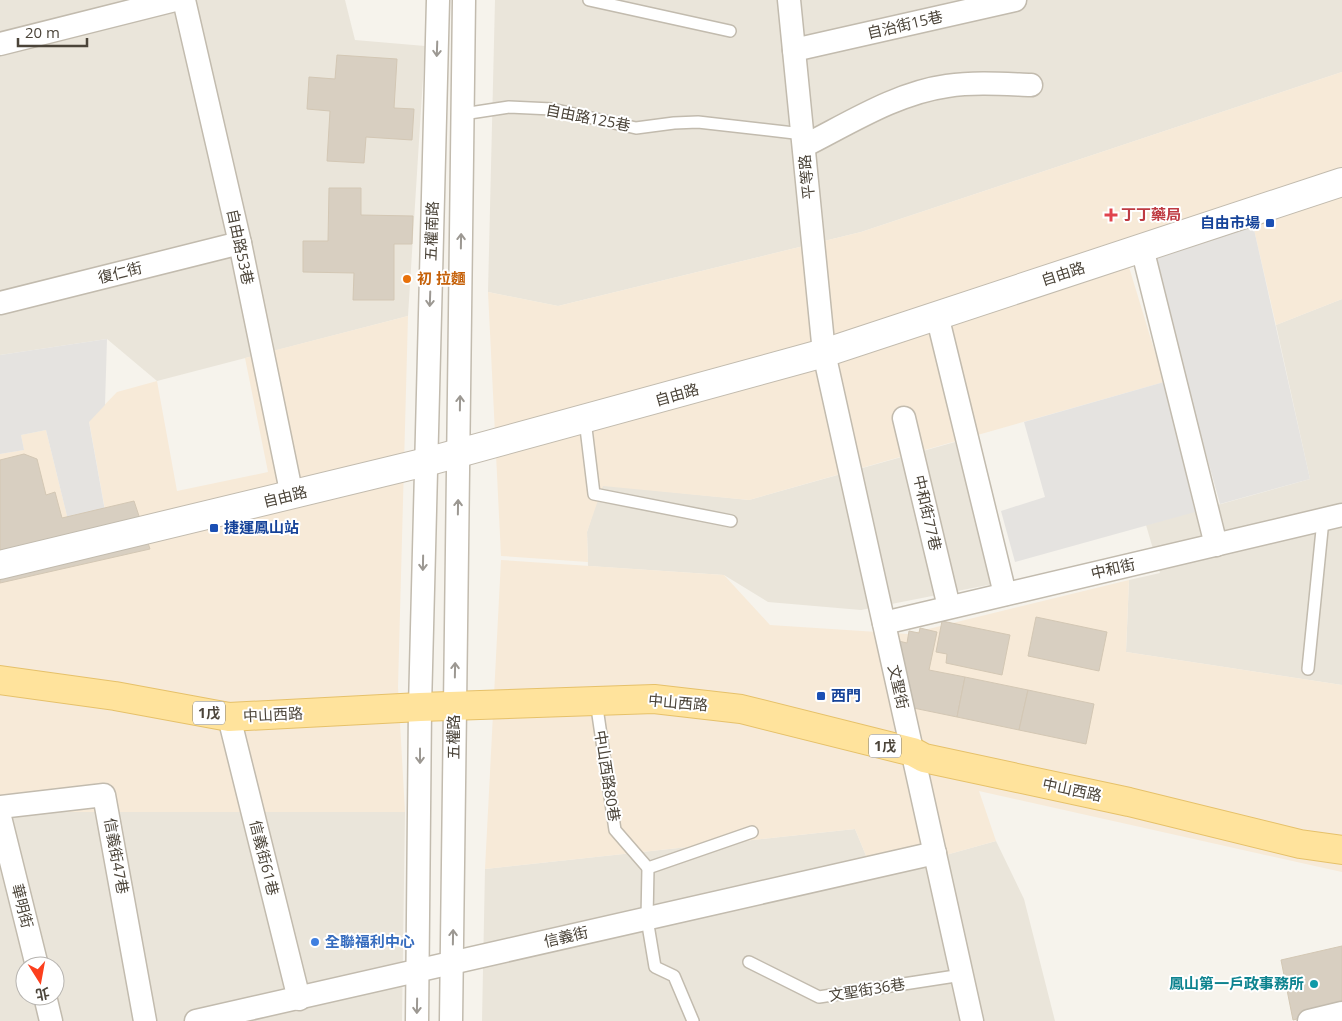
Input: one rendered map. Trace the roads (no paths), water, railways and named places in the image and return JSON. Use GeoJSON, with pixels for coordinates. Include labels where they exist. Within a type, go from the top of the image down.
{"type":"FeatureCollection","features":[{"type":"Feature","properties":{"kind":"main road","name":"中山西路"},"geometry":{"type":"LineString","coordinates":[[0,680],[116,696],[229,717],[420,707],[654,700],[741,709],[913,752],[924,758],[1129,802],[1300,844],[1342,850]]}},
{"type":"Feature","properties":{"kind":"street"},"geometry":{"type":"LineString","coordinates":[[0,44],[175,0]]}},
{"type":"Feature","properties":{"kind":"street","name":"自由路53巷"},"geometry":{"type":"LineString","coordinates":[[184,0],[240,243],[292,496]]}},
{"type":"Feature","properties":{"kind":"street","name":"五權南路"},"geometry":{"type":"LineString","coordinates":[[426,462],[438,0]]}},
{"type":"Feature","properties":{"kind":"street","name":"五權南路"},"geometry":{"type":"LineString","coordinates":[[459,452],[464,0]]}},
{"type":"Feature","properties":{"kind":"street","name":"平等路"},"geometry":{"type":"LineString","coordinates":[[789,0],[824,353]]}},
{"type":"Feature","properties":{"kind":"street","name":"自治街15巷"},"geometry":{"type":"LineString","coordinates":[[794,50],[1015,0]]}},
{"type":"Feature","properties":{"kind":"street"},"geometry":{"type":"LineString","coordinates":[[803,140],[910,95],[946,86],[981,83],[1031,86]]}},
{"type":"Feature","properties":{"kind":"street","name":"自由路"},"geometry":{"type":"LineString","coordinates":[[0,565],[292,496],[426,462],[586,420],[824,353],[1342,182]]}},
{"type":"Feature","properties":{"kind":"street","name":"復仁街"},"geometry":{"type":"LineString","coordinates":[[0,302],[240,243]]}},
{"type":"Feature","properties":{"kind":"street"},"geometry":{"type":"LineString","coordinates":[[1142,248],[1216,545]]}},
{"type":"Feature","properties":{"kind":"street"},"geometry":{"type":"LineString","coordinates":[[937,315],[1005,594]]}},
{"type":"Feature","properties":{"kind":"street","name":"文聖街"},"geometry":{"type":"LineString","coordinates":[[824,353],[972,1021]]}},
{"type":"Feature","properties":{"kind":"street","name":"中和街77巷"},"geometry":{"type":"LineString","coordinates":[[904,418],[949,607]]}},
{"type":"Feature","properties":{"kind":"street","name":"五權路"},"geometry":{"type":"LineString","coordinates":[[451,1021],[459,452]]}},
{"type":"Feature","properties":{"kind":"street"},"geometry":{"type":"LineString","coordinates":[[417,1021],[420,707],[426,462]]}},
{"type":"Feature","properties":{"kind":"street","name":"中和街"},"geometry":{"type":"LineString","coordinates":[[884,623],[1333,518]]}},
{"type":"Feature","properties":{"kind":"street","name":"信義街61巷"},"geometry":{"type":"LineString","coordinates":[[229,717],[299,999]]}},
{"type":"Feature","properties":{"kind":"street","name":"信義街47巷"},"geometry":{"type":"LineString","coordinates":[[0,807],[104,795],[145,1021]]}},
{"type":"Feature","properties":{"kind":"street","name":"華明街"},"geometry":{"type":"LineString","coordinates":[[0,817],[35,956]]}},
{"type":"Feature","properties":{"kind":"street","name":"信義街"},"geometry":{"type":"LineString","coordinates":[[196,1021],[418,972],[935,852]]}},
{"type":"Feature","properties":{"kind":"street"},"geometry":{"type":"LineString","coordinates":[[47,1006],[51,1021]]}},
{"type":"Feature","properties":{"kind":"street"},"geometry":{"type":"LineString","coordinates":[[1309,1021],[1342,1013]]}},
{"type":"Feature","properties":{"kind":"lane"},"geometry":{"type":"LineString","coordinates":[[589,0],[730,31]]}},
{"type":"Feature","properties":{"kind":"lane","name":"自由路125巷"},"geometry":{"type":"LineString","coordinates":[[463,114],[509,107],[552,109],[636,128],[698,122],[803,140]]}},
{"type":"Feature","properties":{"kind":"lane"},"geometry":{"type":"LineString","coordinates":[[586,420],[594,494],[732,521]]}},
{"type":"Feature","properties":{"kind":"lane"},"geometry":{"type":"LineString","coordinates":[[1308,668],[1333,518]]}},
{"type":"Feature","properties":{"kind":"lane","name":"中山西路80巷"},"geometry":{"type":"LineString","coordinates":[[596,702],[615,830],[648,868]]}},
{"type":"Feature","properties":{"kind":"lane"},"geometry":{"type":"LineString","coordinates":[[693,1021],[674,976],[655,967],[647,919],[648,868],[752,832]]}},
{"type":"Feature","properties":{"kind":"lane","name":"文聖街36巷"},"geometry":{"type":"LineString","coordinates":[[749,962],[820,997],[962,975]]}},
{"type":"Feature","properties":{"kind":"place","name":"丁丁藥局"},"geometry":{"type":"Point","coordinates":[1111,215]}},
{"type":"Feature","properties":{"kind":"place","name":"自由市場"},"geometry":{"type":"Point","coordinates":[1270,223]}},
{"type":"Feature","properties":{"kind":"place","name":"初 拉麵"},"geometry":{"type":"Point","coordinates":[407,279]}},
{"type":"Feature","properties":{"kind":"place","name":"捷運鳳山站"},"geometry":{"type":"Point","coordinates":[214,528]}},
{"type":"Feature","properties":{"kind":"place","name":"西門"},"geometry":{"type":"Point","coordinates":[821,696]}},
{"type":"Feature","properties":{"kind":"place","name":"全聯福利中心"},"geometry":{"type":"Point","coordinates":[315,942]}},
{"type":"Feature","properties":{"kind":"place","name":"鳳山第一戶政事務所"},"geometry":{"type":"Point","coordinates":[1314,984]}}]}
